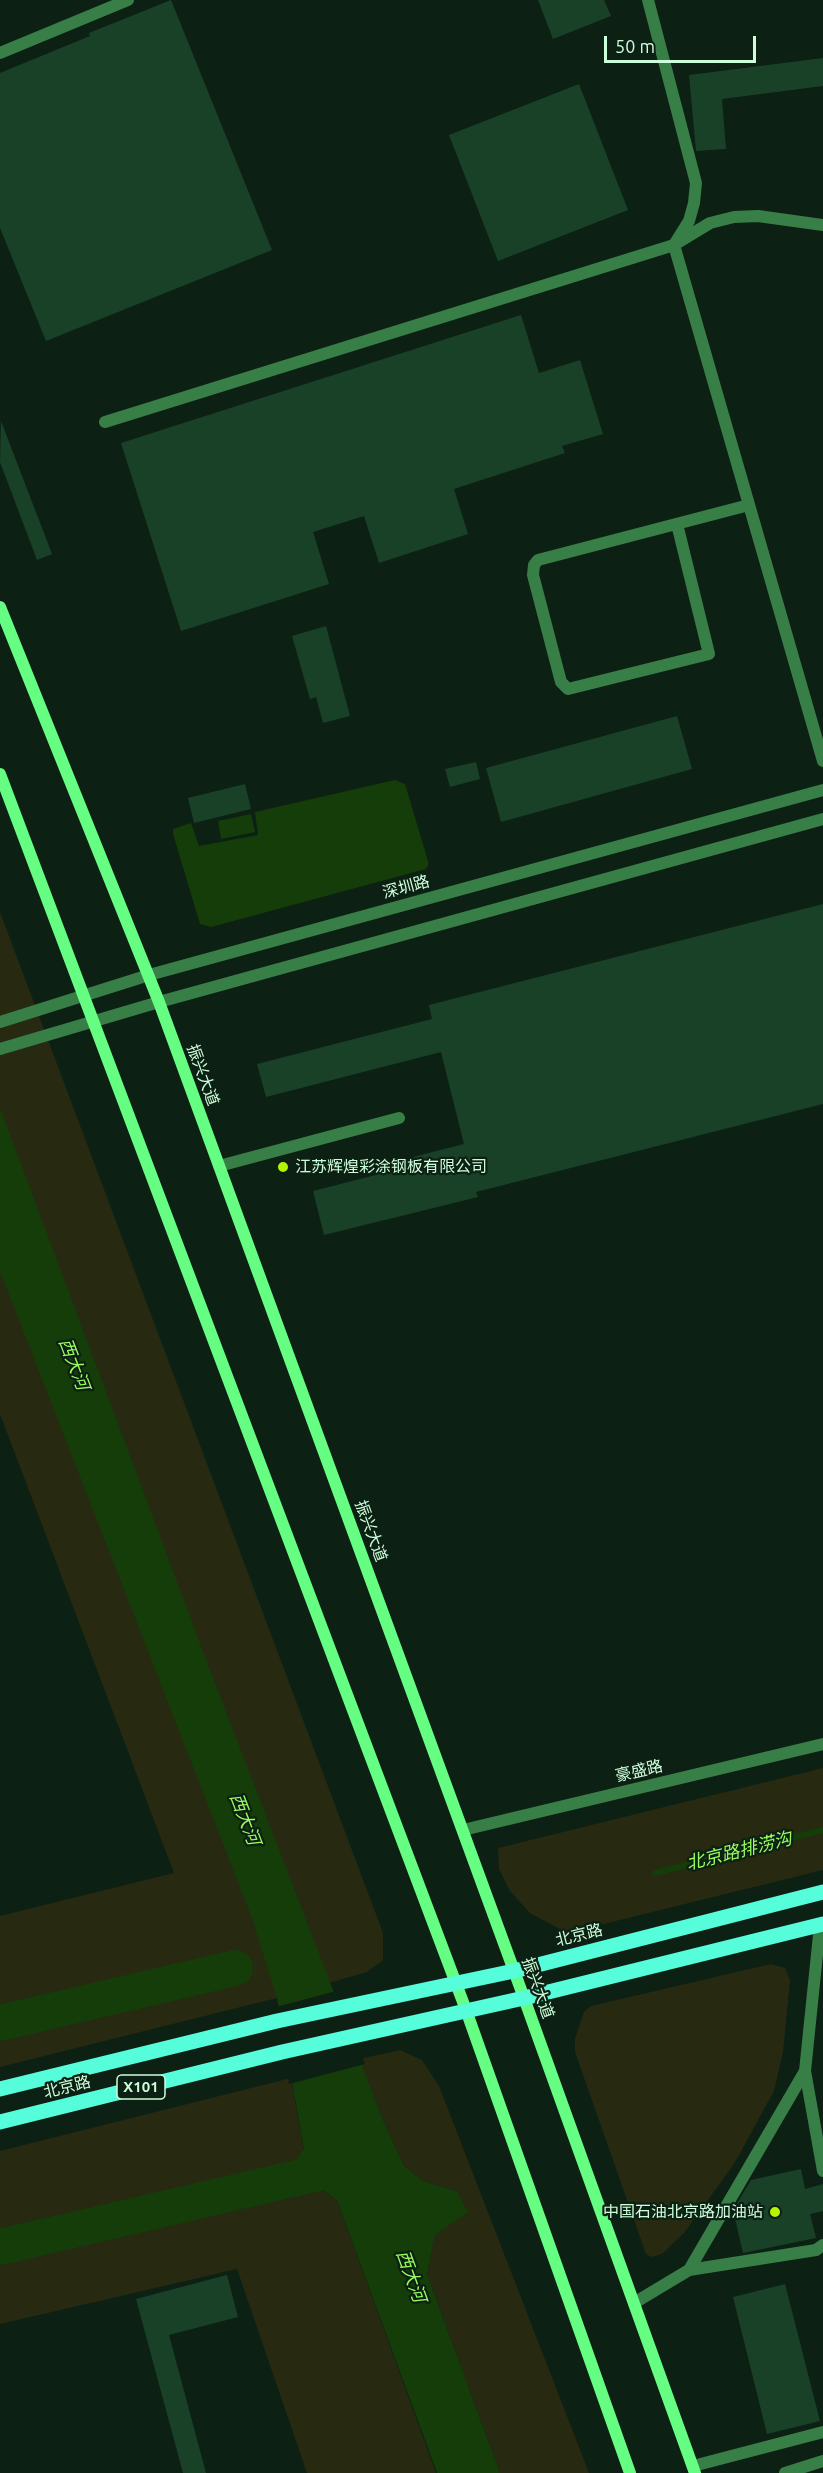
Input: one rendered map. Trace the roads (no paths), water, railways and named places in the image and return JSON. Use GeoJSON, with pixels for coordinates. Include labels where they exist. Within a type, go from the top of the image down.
{"type":"FeatureCollection","features":[{"type":"Feature","properties":{"kind":"main road","name":"振兴大道"},"geometry":{"type":"LineString","coordinates":[[0,607],[149,975],[694,2469]]}},
{"type":"Feature","properties":{"kind":"main road"},"geometry":{"type":"LineString","coordinates":[[0,774],[456,1983],[630,2473]]}},
{"type":"Feature","properties":{"kind":"main road","name":"北京路"},"geometry":{"type":"LineString","coordinates":[[0,2089],[277,2021],[514,1971],[823,1892]]}},
{"type":"Feature","properties":{"kind":"main road"},"geometry":{"type":"LineString","coordinates":[[466,2010],[822,1925]]}},
{"type":"Feature","properties":{"kind":"main road","name":"北京路"},"geometry":{"type":"LineString","coordinates":[[0,2122],[282,2052],[466,2010]]}},
{"type":"Feature","properties":{"kind":"street"},"geometry":{"type":"LineString","coordinates":[[0,53],[128,0]]}},
{"type":"Feature","properties":{"kind":"street"},"geometry":{"type":"LineString","coordinates":[[648,0],[696,183],[689,221],[674,245],[823,761]]}},
{"type":"Feature","properties":{"kind":"street"},"geometry":{"type":"LineString","coordinates":[[105,422],[674,245],[710,223],[734,217],[758,216],[823,225]]}},
{"type":"Feature","properties":{"kind":"street"},"geometry":{"type":"LineString","coordinates":[[677,524],[709,654],[568,689],[560,677],[533,575],[534,565],[538,560],[749,505]]}},
{"type":"Feature","properties":{"kind":"street","name":"深圳路"},"geometry":{"type":"LineString","coordinates":[[0,1022],[149,975],[823,790]]}},
{"type":"Feature","properties":{"kind":"street"},"geometry":{"type":"LineString","coordinates":[[0,1048],[823,819]]}},
{"type":"Feature","properties":{"kind":"street"},"geometry":{"type":"LineString","coordinates":[[219,1166],[399,1118]]}},
{"type":"Feature","properties":{"kind":"street","name":"豪盛路"},"geometry":{"type":"LineString","coordinates":[[462,1830],[823,1744]]}},
{"type":"Feature","properties":{"kind":"street"},"geometry":{"type":"LineString","coordinates":[[822,1925],[805,2071],[823,2171]]}},
{"type":"Feature","properties":{"kind":"street"},"geometry":{"type":"LineString","coordinates":[[689,2270],[805,2071]]}},
{"type":"Feature","properties":{"kind":"street"},"geometry":{"type":"LineString","coordinates":[[634,2303],[689,2270],[816,2250],[823,2245]]}},
{"type":"Feature","properties":{"kind":"street"},"geometry":{"type":"LineString","coordinates":[[694,2469],[823,2432]]}},
{"type":"Feature","properties":{"kind":"street"},"geometry":{"type":"LineString","coordinates":[[785,2473],[823,2461]]}},
{"type":"Feature","properties":{"kind":"water"},"geometry":{"type":"Polygon","coordinates":[[[395,780],[405,784],[428,861],[426,869],[211,927],[200,924],[173,829],[191,823],[199,846],[258,835],[255,812],[395,780]]]}},
{"type":"Feature","properties":{"kind":"water"},"geometry":{"type":"Polygon","coordinates":[[[251,814],[255,832],[221,839],[218,821],[251,814]]]}},
{"type":"Feature","properties":{"kind":"water","name":"西大河"},"geometry":{"type":"Polygon","coordinates":[[[0,1108],[208,1665],[383,2120],[404,2166],[423,2181],[457,2191],[468,2212],[435,2235],[427,2274],[500,2473],[437,2473],[337,2200],[312,2182],[272,2192],[271,2183],[291,2166],[304,2149],[277,1998],[252,1918],[0,1271],[0,1108]]]}},
{"type":"Feature","properties":{"kind":"waterway","name":"北京路排涝沟"},"geometry":{"type":"LineString","coordinates":[[655,1873],[823,1830]]}},
{"type":"Feature","properties":{"kind":"waterway"},"geometry":{"type":"LineString","coordinates":[[0,2023],[235,1968]]}},
{"type":"Feature","properties":{"kind":"waterway"},"geometry":{"type":"LineString","coordinates":[[0,2247],[318,2173]]}},
{"type":"Feature","properties":{"kind":"place","name":"江苏辉煌彩涂钢板有限公司"},"geometry":{"type":"Point","coordinates":[283,1167]}},
{"type":"Feature","properties":{"kind":"place","name":"中国石油北京路加油站"},"geometry":{"type":"Point","coordinates":[775,2212]}}]}
